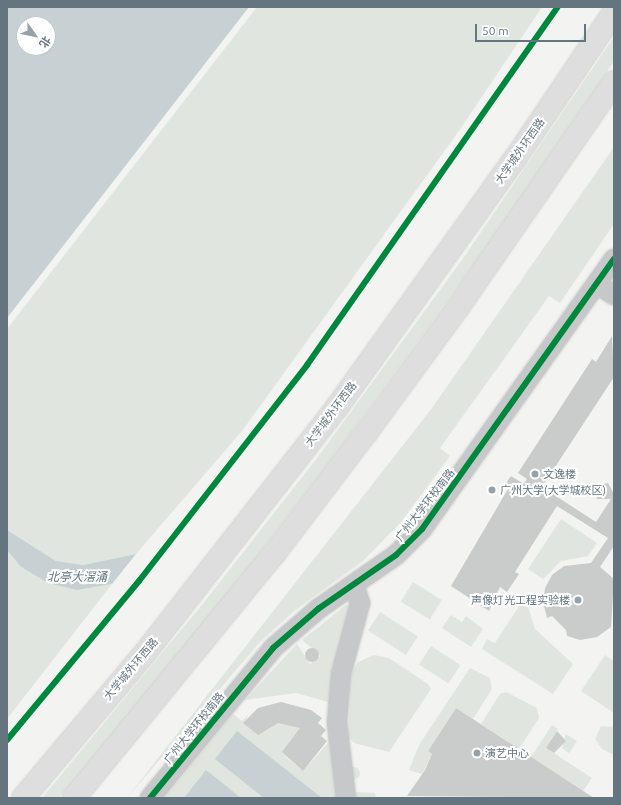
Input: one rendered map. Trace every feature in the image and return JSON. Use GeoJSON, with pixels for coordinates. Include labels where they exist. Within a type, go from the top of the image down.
{"type":"FeatureCollection","features":[{"type":"Feature","properties":{"kind":"main road","name":"大学城外环西路"},"geometry":{"type":"LineString","coordinates":[[23,798],[145,653],[335,410],[515,160],[614,12]]}},
{"type":"Feature","properties":{"kind":"main road"},"geometry":{"type":"LineString","coordinates":[[74,798],[274,554],[366,433],[460,306],[614,82]]}},
{"type":"Feature","properties":{"kind":"lane","name":"广州大学环校南路"},"geometry":{"type":"LineString","coordinates":[[150,798],[273,648],[306,618],[396,555],[422,529],[614,259]]}},
{"type":"Feature","properties":{"kind":"lane"},"geometry":{"type":"LineString","coordinates":[[597,284],[614,295]]}},
{"type":"Feature","properties":{"kind":"lane"},"geometry":{"type":"LineString","coordinates":[[346,798],[337,722],[341,669],[360,604],[354,585]]}},
{"type":"Feature","properties":{"kind":"shaded area"},"geometry":{"type":"Polygon","coordinates":[[[257,7],[542,7],[461,128],[242,431],[136,554],[83,565],[56,561],[7,530],[7,329],[257,7]]]}},
{"type":"Feature","properties":{"kind":"shaded area"},"geometry":{"type":"Polygon","coordinates":[[[614,37],[614,61],[606,73],[482,253],[342,445],[251,564],[59,798],[42,798],[201,606],[320,454],[464,257],[614,37]]]}},
{"type":"Feature","properties":{"kind":"shaded area"},"geometry":{"type":"Polygon","coordinates":[[[614,147],[614,224],[560,303],[549,296],[440,448],[450,456],[401,522],[363,561],[293,612],[260,642],[127,798],[432,408],[614,147]]]}},
{"type":"Feature","properties":{"kind":"shaded area"},"geometry":{"type":"Polygon","coordinates":[[[561,519],[597,543],[588,556],[561,561],[543,579],[528,569],[561,519]]]}},
{"type":"Feature","properties":{"kind":"shaded area"},"geometry":{"type":"Polygon","coordinates":[[[7,550],[20,566],[77,590],[112,584],[7,719],[7,550]]]}},
{"type":"Feature","properties":{"kind":"shaded area"},"geometry":{"type":"Polygon","coordinates":[[[413,582],[442,600],[430,620],[401,602],[413,582]]]}},
{"type":"Feature","properties":{"kind":"shaded area"},"geometry":{"type":"Polygon","coordinates":[[[525,597],[535,629],[573,664],[553,694],[482,649],[487,639],[495,643],[525,597]]]}},
{"type":"Feature","properties":{"kind":"shaded area"},"geometry":{"type":"Polygon","coordinates":[[[346,605],[350,605],[332,703],[296,693],[245,700],[297,644],[310,664],[321,656],[302,640],[346,605]]]}},
{"type":"Feature","properties":{"kind":"shaded area"},"geometry":{"type":"Polygon","coordinates":[[[380,612],[418,637],[406,655],[368,630],[380,612]]]}},
{"type":"Feature","properties":{"kind":"shaded area"},"geometry":{"type":"Polygon","coordinates":[[[451,615],[462,622],[466,616],[483,629],[471,647],[442,628],[451,615]]]}},
{"type":"Feature","properties":{"kind":"shaded area"},"geometry":{"type":"Polygon","coordinates":[[[431,646],[460,665],[448,684],[419,664],[431,646]]]}},
{"type":"Feature","properties":{"kind":"shaded area"},"geometry":{"type":"Polygon","coordinates":[[[374,655],[389,658],[428,684],[431,689],[389,752],[354,743],[348,737],[351,673],[358,662],[374,655]]]}},
{"type":"Feature","properties":{"kind":"shaded area"},"geometry":{"type":"Polygon","coordinates":[[[605,655],[614,661],[614,713],[581,691],[605,655]]]}},
{"type":"Feature","properties":{"kind":"shaded area"},"geometry":{"type":"Polygon","coordinates":[[[470,668],[490,678],[492,689],[473,719],[456,708],[428,751],[432,754],[422,774],[409,770],[419,745],[470,668]]]}},
{"type":"Feature","properties":{"kind":"shaded area"},"geometry":{"type":"Polygon","coordinates":[[[506,692],[537,708],[539,718],[519,749],[481,724],[500,694],[506,692]]]}},
{"type":"Feature","properties":{"kind":"shaded area"},"geometry":{"type":"Polygon","coordinates":[[[233,714],[242,721],[249,714],[244,723],[285,723],[300,728],[286,757],[303,771],[328,743],[328,728],[341,798],[164,798],[233,714]]]}},
{"type":"Feature","properties":{"kind":"shaded area"},"geometry":{"type":"Polygon","coordinates":[[[552,725],[558,729],[546,748],[592,778],[583,791],[531,757],[552,725]]]}},
{"type":"Feature","properties":{"kind":"shaded area"},"geometry":{"type":"Polygon","coordinates":[[[601,726],[614,727],[614,755],[602,749],[595,739],[601,726]]]}},
{"type":"Feature","properties":{"kind":"shaded area"},"geometry":{"type":"Polygon","coordinates":[[[566,734],[577,741],[569,753],[562,748],[566,734]]]}},
{"type":"Feature","properties":{"kind":"shaded area"},"geometry":{"type":"Polygon","coordinates":[[[352,767],[356,767],[360,773],[356,779],[352,779],[348,775],[348,771],[352,767]]]}},
{"type":"Feature","properties":{"kind":"shaded area"},"geometry":{"type":"Polygon","coordinates":[[[355,792],[375,793],[376,798],[352,798],[355,792]]]}},
{"type":"Feature","properties":{"kind":"water"},"geometry":{"type":"Polygon","coordinates":[[[7,7],[249,7],[7,318],[7,7]]]}},
{"type":"Feature","properties":{"kind":"water","name":"北亭大滘涌"},"geometry":{"type":"Polygon","coordinates":[[[7,530],[56,561],[83,565],[136,554],[112,584],[77,590],[48,583],[20,566],[7,550],[7,530]]]}},
{"type":"Feature","properties":{"kind":"water"},"geometry":{"type":"Polygon","coordinates":[[[237,731],[322,798],[264,798],[215,759],[237,731]]]}},
{"type":"Feature","properties":{"kind":"water"},"geometry":{"type":"Polygon","coordinates":[[[206,770],[241,798],[184,798],[206,770]]]}},
{"type":"Feature","properties":{"kind":"building","name":"文逸楼"},"geometry":{"type":"Polygon","coordinates":[[[612,336],[614,377],[542,487],[596,522],[611,499],[597,499],[595,485],[608,483],[614,494],[614,546],[600,567],[614,579],[611,627],[597,637],[580,640],[567,636],[566,630],[552,616],[547,618],[543,602],[545,588],[552,575],[564,566],[591,563],[608,538],[557,506],[515,572],[519,574],[507,592],[500,587],[489,611],[451,586],[508,489],[518,495],[520,493],[506,483],[511,476],[524,484],[527,479],[518,473],[592,359],[596,362],[612,336]]]}},
{"type":"Feature","properties":{"kind":"building"},"geometry":{"type":"Polygon","coordinates":[[[309,648],[315,648],[319,652],[319,658],[315,662],[309,662],[305,658],[305,652],[309,648]]]}},
{"type":"Feature","properties":{"kind":"building"},"geometry":{"type":"Polygon","coordinates":[[[281,702],[311,710],[322,718],[318,723],[326,730],[321,736],[327,741],[303,771],[282,752],[300,728],[278,723],[258,735],[243,723],[258,708],[281,702]]]}},
{"type":"Feature","properties":{"kind":"building","name":"演艺中心"},"geometry":{"type":"Polygon","coordinates":[[[456,708],[594,798],[407,796],[425,770],[432,754],[428,751],[456,708]]]}},
{"type":"Feature","properties":{"kind":"building"},"geometry":{"type":"Polygon","coordinates":[[[557,731],[566,741],[554,753],[546,748],[557,731]]]}},
{"type":"Feature","properties":{"kind":"cycle path"},"geometry":{"type":"LineString","coordinates":[[7,740],[139,581],[307,365],[558,7]]}},
{"type":"Feature","properties":{"kind":"cycle path"},"geometry":{"type":"LineString","coordinates":[[150,798],[273,648],[318,609],[396,555],[422,529],[614,259]]}},
{"type":"Feature","properties":{"kind":"place","name":"文逸楼"},"geometry":{"type":"Point","coordinates":[535,474]}},
{"type":"Feature","properties":{"kind":"place","name":"广州大学(大学城校区)"},"geometry":{"type":"Point","coordinates":[492,490]}},
{"type":"Feature","properties":{"kind":"place","name":"声像灯光工程实验楼"},"geometry":{"type":"Point","coordinates":[578,600]}},
{"type":"Feature","properties":{"kind":"place","name":"演艺中心"},"geometry":{"type":"Point","coordinates":[477,753]}}]}
